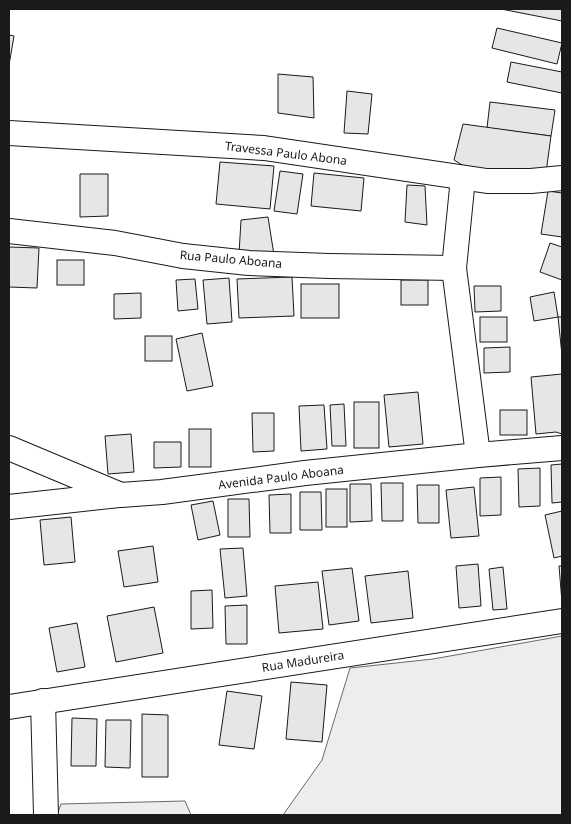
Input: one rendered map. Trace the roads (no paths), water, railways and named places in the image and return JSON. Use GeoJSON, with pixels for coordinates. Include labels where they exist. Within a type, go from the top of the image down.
{"type":"FeatureCollection","features":[{"type":"Feature","properties":{"kind":"street","name":"Travessa Paulo Abona"},"geometry":{"type":"LineString","coordinates":[[9,133],[264,148],[463,178],[509,182],[545,181],[561,173]]}},
{"type":"Feature","properties":{"kind":"street"},"geometry":{"type":"LineString","coordinates":[[463,178],[454,268],[478,455]]}},
{"type":"Feature","properties":{"kind":"street","name":"Rua Paulo Aboana"},"geometry":{"type":"LineString","coordinates":[[9,232],[115,243],[183,256],[249,262],[329,266],[454,268]]}},
{"type":"Feature","properties":{"kind":"street","name":"Avenida Paulo Aboana"},"geometry":{"type":"LineString","coordinates":[[9,448],[121,495],[162,492],[305,473],[562,448]]}},
{"type":"Feature","properties":{"kind":"street"},"geometry":{"type":"LineString","coordinates":[[9,507],[121,495]]}},
{"type":"Feature","properties":{"kind":"street","name":"Rua Madureira"},"geometry":{"type":"LineString","coordinates":[[9,707],[562,621]]}},
{"type":"Feature","properties":{"kind":"street"},"geometry":{"type":"LineString","coordinates":[[43,701],[46,815]]}}]}
